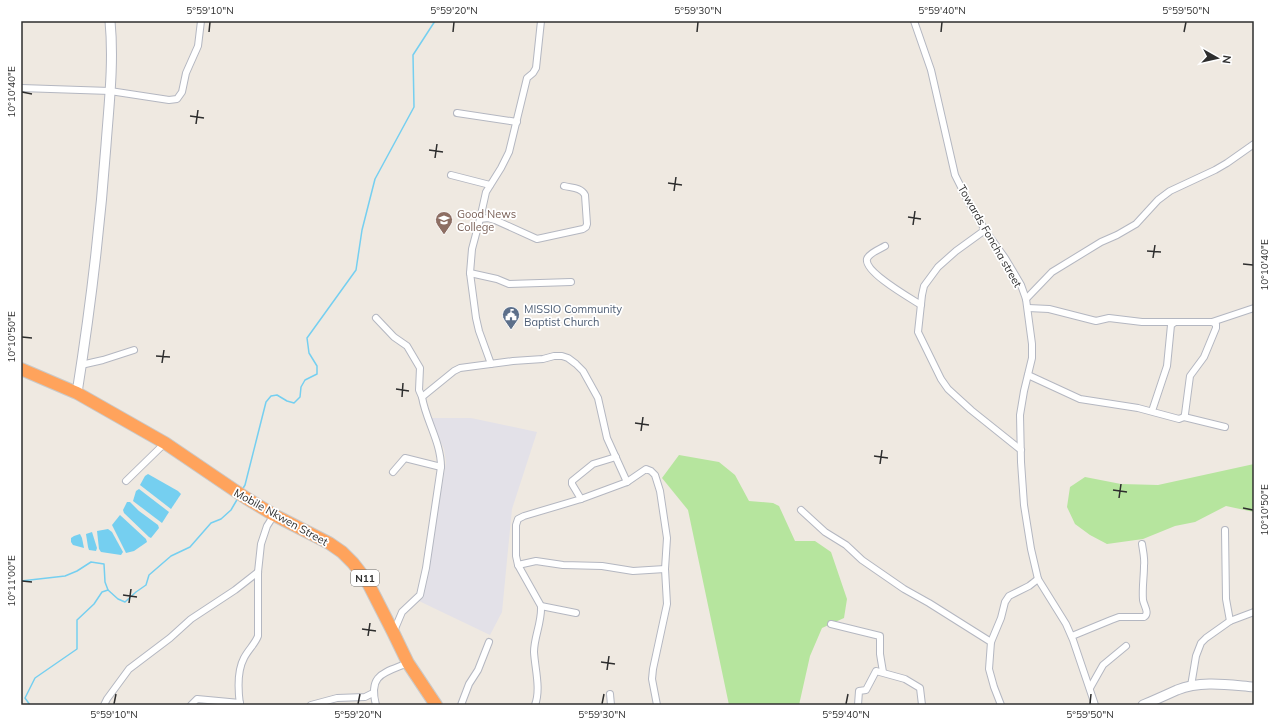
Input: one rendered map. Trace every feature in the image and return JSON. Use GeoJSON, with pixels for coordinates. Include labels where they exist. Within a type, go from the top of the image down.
{"type":"FeatureCollection","features":[{"type":"Feature","properties":{"kind":"highway","name":"Mobile Nkwen Street"},"geometry":{"type":"LineString","coordinates":[[21,371],[77,393],[165,444],[233,490],[274,515],[329,543],[346,556],[367,581],[394,632],[408,663],[436,705]]}},
{"type":"Feature","properties":{"kind":"street"},"geometry":{"type":"LineString","coordinates":[[77,393],[97,256],[110,91],[110,21]]}},
{"type":"Feature","properties":{"kind":"street"},"geometry":{"type":"LineString","coordinates":[[21,88],[110,91],[169,100],[177,98],[182,92],[186,73],[198,46],[201,21]]}},
{"type":"Feature","properties":{"kind":"street"},"geometry":{"type":"LineString","coordinates":[[491,364],[478,331],[472,298],[470,274],[472,249],[484,199],[490,185],[507,158],[528,78],[536,68],[541,21]]}},
{"type":"Feature","properties":{"kind":"street","name":"Towards Foncha street"},"geometry":{"type":"LineString","coordinates":[[914,21],[931,70],[955,175],[985,230],[1011,268],[1026,299],[1032,344],[1032,358],[1020,415],[1024,505],[1031,549],[1038,579],[1072,636],[1095,705]]}},
{"type":"Feature","properties":{"kind":"street"},"geometry":{"type":"LineString","coordinates":[[457,112],[517,122]]}},
{"type":"Feature","properties":{"kind":"street"},"geometry":{"type":"LineString","coordinates":[[1026,299],[1052,272],[1101,242],[1136,224],[1158,200],[1170,192],[1221,167],[1254,144]]}},
{"type":"Feature","properties":{"kind":"street"},"geometry":{"type":"LineString","coordinates":[[451,175],[490,185]]}},
{"type":"Feature","properties":{"kind":"street"},"geometry":{"type":"LineString","coordinates":[[480,219],[488,218],[495,220],[537,239],[583,229],[587,224],[585,194],[580,189],[564,186]]}},
{"type":"Feature","properties":{"kind":"street"},"geometry":{"type":"LineString","coordinates":[[985,230],[938,267],[924,286],[918,332],[941,379],[948,389],[971,410],[1021,450]]}},
{"type":"Feature","properties":{"kind":"street"},"geometry":{"type":"LineString","coordinates":[[885,246],[868,256],[868,265],[888,284],[921,305]]}},
{"type":"Feature","properties":{"kind":"street"},"geometry":{"type":"LineString","coordinates":[[470,274],[497,279],[509,284],[571,282]]}},
{"type":"Feature","properties":{"kind":"street"},"geometry":{"type":"LineString","coordinates":[[1028,308],[1049,309],[1096,321],[1108,318],[1142,322],[1212,322],[1254,308]]}},
{"type":"Feature","properties":{"kind":"street"},"geometry":{"type":"LineString","coordinates":[[376,318],[394,337],[407,346],[420,368],[419,390],[424,408],[441,452],[442,467],[426,568],[420,595],[402,612],[394,632]]}},
{"type":"Feature","properties":{"kind":"street"},"geometry":{"type":"LineString","coordinates":[[1152,411],[1164,376],[1170,328],[1175,322]]}},
{"type":"Feature","properties":{"kind":"street"},"geometry":{"type":"LineString","coordinates":[[1184,417],[1190,376],[1204,357],[1216,328],[1216,324],[1212,322]]}},
{"type":"Feature","properties":{"kind":"street"},"geometry":{"type":"LineString","coordinates":[[81,365],[134,350]]}},
{"type":"Feature","properties":{"kind":"street"},"geometry":{"type":"LineString","coordinates":[[422,397],[454,371],[460,368],[562,356],[568,358],[576,364],[590,383],[598,398],[607,438],[627,482]]}},
{"type":"Feature","properties":{"kind":"street"},"geometry":{"type":"LineString","coordinates":[[1028,375],[1080,399],[1152,411],[1179,418],[1184,417],[1225,427]]}},
{"type":"Feature","properties":{"kind":"street"},"geometry":{"type":"LineString","coordinates":[[126,481],[165,444]]}},
{"type":"Feature","properties":{"kind":"street"},"geometry":{"type":"LineString","coordinates":[[581,500],[572,484],[572,481],[593,464],[616,457]]}},
{"type":"Feature","properties":{"kind":"street"},"geometry":{"type":"LineString","coordinates":[[393,472],[405,458],[442,467]]}},
{"type":"Feature","properties":{"kind":"street"},"geometry":{"type":"LineString","coordinates":[[535,705],[537,697],[534,652],[541,614],[541,606],[518,565],[515,535],[518,519],[581,500],[627,482],[646,469],[655,475],[661,497],[667,538],[665,569],[667,604],[652,679],[656,705]]}},
{"type":"Feature","properties":{"kind":"street"},"geometry":{"type":"LineString","coordinates":[[801,510],[825,532],[846,545],[868,564],[904,589],[991,642]]}},
{"type":"Feature","properties":{"kind":"street"},"geometry":{"type":"LineString","coordinates":[[191,705],[197,699],[240,704],[239,687],[241,664],[258,636],[258,572],[260,544],[267,526],[274,515]]}},
{"type":"Feature","properties":{"kind":"street"},"geometry":{"type":"LineString","coordinates":[[1225,530],[1226,599],[1230,621]]}},
{"type":"Feature","properties":{"kind":"street"},"geometry":{"type":"LineString","coordinates":[[1072,636],[1119,617],[1144,617],[1146,615],[1147,613],[1144,601],[1144,564],[1142,544]]}},
{"type":"Feature","properties":{"kind":"street"},"geometry":{"type":"LineString","coordinates":[[518,565],[536,561],[563,565],[602,566],[633,571],[665,569]]}},
{"type":"Feature","properties":{"kind":"street"},"geometry":{"type":"LineString","coordinates":[[104,705],[129,669],[170,638],[191,618],[235,590],[258,572]]}},
{"type":"Feature","properties":{"kind":"street"},"geometry":{"type":"LineString","coordinates":[[1001,705],[989,669],[991,642],[1001,618],[1005,602],[1009,596],[1029,586],[1038,579]]}},
{"type":"Feature","properties":{"kind":"street"},"geometry":{"type":"LineString","coordinates":[[541,606],[576,613]]}},
{"type":"Feature","properties":{"kind":"street"},"geometry":{"type":"LineString","coordinates":[[1191,686],[1196,656],[1201,643],[1230,621],[1254,612]]}},
{"type":"Feature","properties":{"kind":"street"},"geometry":{"type":"LineString","coordinates":[[831,624],[880,636],[880,654],[883,672]]}},
{"type":"Feature","properties":{"kind":"street"},"geometry":{"type":"LineString","coordinates":[[461,705],[469,684],[478,670],[489,642]]}},
{"type":"Feature","properties":{"kind":"street"},"geometry":{"type":"LineString","coordinates":[[1090,688],[1103,665],[1126,646]]}},
{"type":"Feature","properties":{"kind":"street"},"geometry":{"type":"LineString","coordinates":[[376,705],[373,693],[375,683],[382,674],[408,663]]}},
{"type":"Feature","properties":{"kind":"street"},"geometry":{"type":"LineString","coordinates":[[858,705],[859,691],[866,690],[876,671],[905,679],[920,688],[922,705]]}},
{"type":"Feature","properties":{"kind":"street"},"geometry":{"type":"LineString","coordinates":[[1147,704],[1178,690],[1191,686],[1213,683],[1254,687]]}},
{"type":"Feature","properties":{"kind":"street"},"geometry":{"type":"LineString","coordinates":[[311,705],[337,698],[365,697],[373,693]]}},
{"type":"Feature","properties":{"kind":"street"},"geometry":{"type":"LineString","coordinates":[[610,694],[611,705]]}},
{"type":"Feature","properties":{"kind":"shaded area"},"geometry":{"type":"Polygon","coordinates":[[[430,418],[471,418],[537,432],[512,509],[502,612],[490,635],[419,601],[425,588],[446,462],[444,449],[430,418]]]}},
{"type":"Feature","properties":{"kind":"green space"},"geometry":{"type":"Polygon","coordinates":[[[679,455],[719,462],[735,475],[749,501],[773,503],[779,506],[795,541],[815,541],[831,552],[847,599],[844,618],[822,628],[810,656],[799,705],[729,705],[688,510],[662,478],[679,455]]]}},
{"type":"Feature","properties":{"kind":"green space"},"geometry":{"type":"Polygon","coordinates":[[[1254,464],[1254,512],[1226,506],[1195,522],[1175,526],[1143,539],[1107,544],[1090,535],[1075,524],[1067,507],[1070,487],[1085,477],[1121,484],[1158,485],[1254,464]]]}},
{"type":"Feature","properties":{"kind":"water"},"geometry":{"type":"Polygon","coordinates":[[[148,474],[181,494],[171,509],[140,485],[145,476],[148,474]]]}},
{"type":"Feature","properties":{"kind":"water"},"geometry":{"type":"Polygon","coordinates":[[[139,489],[169,512],[162,523],[133,501],[136,491],[139,489]]]}},
{"type":"Feature","properties":{"kind":"water"},"geometry":{"type":"Polygon","coordinates":[[[127,502],[130,502],[139,511],[158,525],[159,528],[151,538],[124,513],[123,510],[127,502]]]}},
{"type":"Feature","properties":{"kind":"water"},"geometry":{"type":"Polygon","coordinates":[[[120,515],[146,539],[147,542],[134,551],[126,553],[112,525],[120,515]]]}},
{"type":"Feature","properties":{"kind":"water"},"geometry":{"type":"Polygon","coordinates":[[[108,529],[112,532],[123,552],[121,555],[101,552],[99,549],[97,531],[108,529]]]}},
{"type":"Feature","properties":{"kind":"water"},"geometry":{"type":"Polygon","coordinates":[[[92,532],[97,548],[96,551],[89,550],[88,547],[86,534],[92,532]]]}},
{"type":"Feature","properties":{"kind":"water"},"geometry":{"type":"Polygon","coordinates":[[[80,534],[84,548],[73,545],[71,542],[71,538],[80,534]]]}},
{"type":"Feature","properties":{"kind":"waterway"},"geometry":{"type":"LineString","coordinates":[[242,490],[245,485],[266,402],[271,396],[277,395],[294,403],[300,397],[301,387],[305,380],[317,374],[317,366],[309,353],[307,338],[356,270],[362,230],[375,179],[414,107],[413,55],[435,21]]}},
{"type":"Feature","properties":{"kind":"waterway"},"geometry":{"type":"LineString","coordinates":[[30,705],[25,698],[35,678],[77,649],[77,620],[94,604],[102,592],[108,590],[118,599],[125,602],[146,585],[149,575],[171,556],[190,547],[211,523],[221,519],[231,510],[238,498]]}},
{"type":"Feature","properties":{"kind":"waterway"},"geometry":{"type":"LineString","coordinates":[[21,581],[65,576],[77,571],[91,562],[104,564],[105,582],[108,590]]}},
{"type":"Feature","properties":{"kind":"place","name":"Good News College"},"geometry":{"type":"Point","coordinates":[444,235]}},
{"type":"Feature","properties":{"kind":"place","name":"MISSIO Community Baptist Church"},"geometry":{"type":"Point","coordinates":[511,330]}}]}
